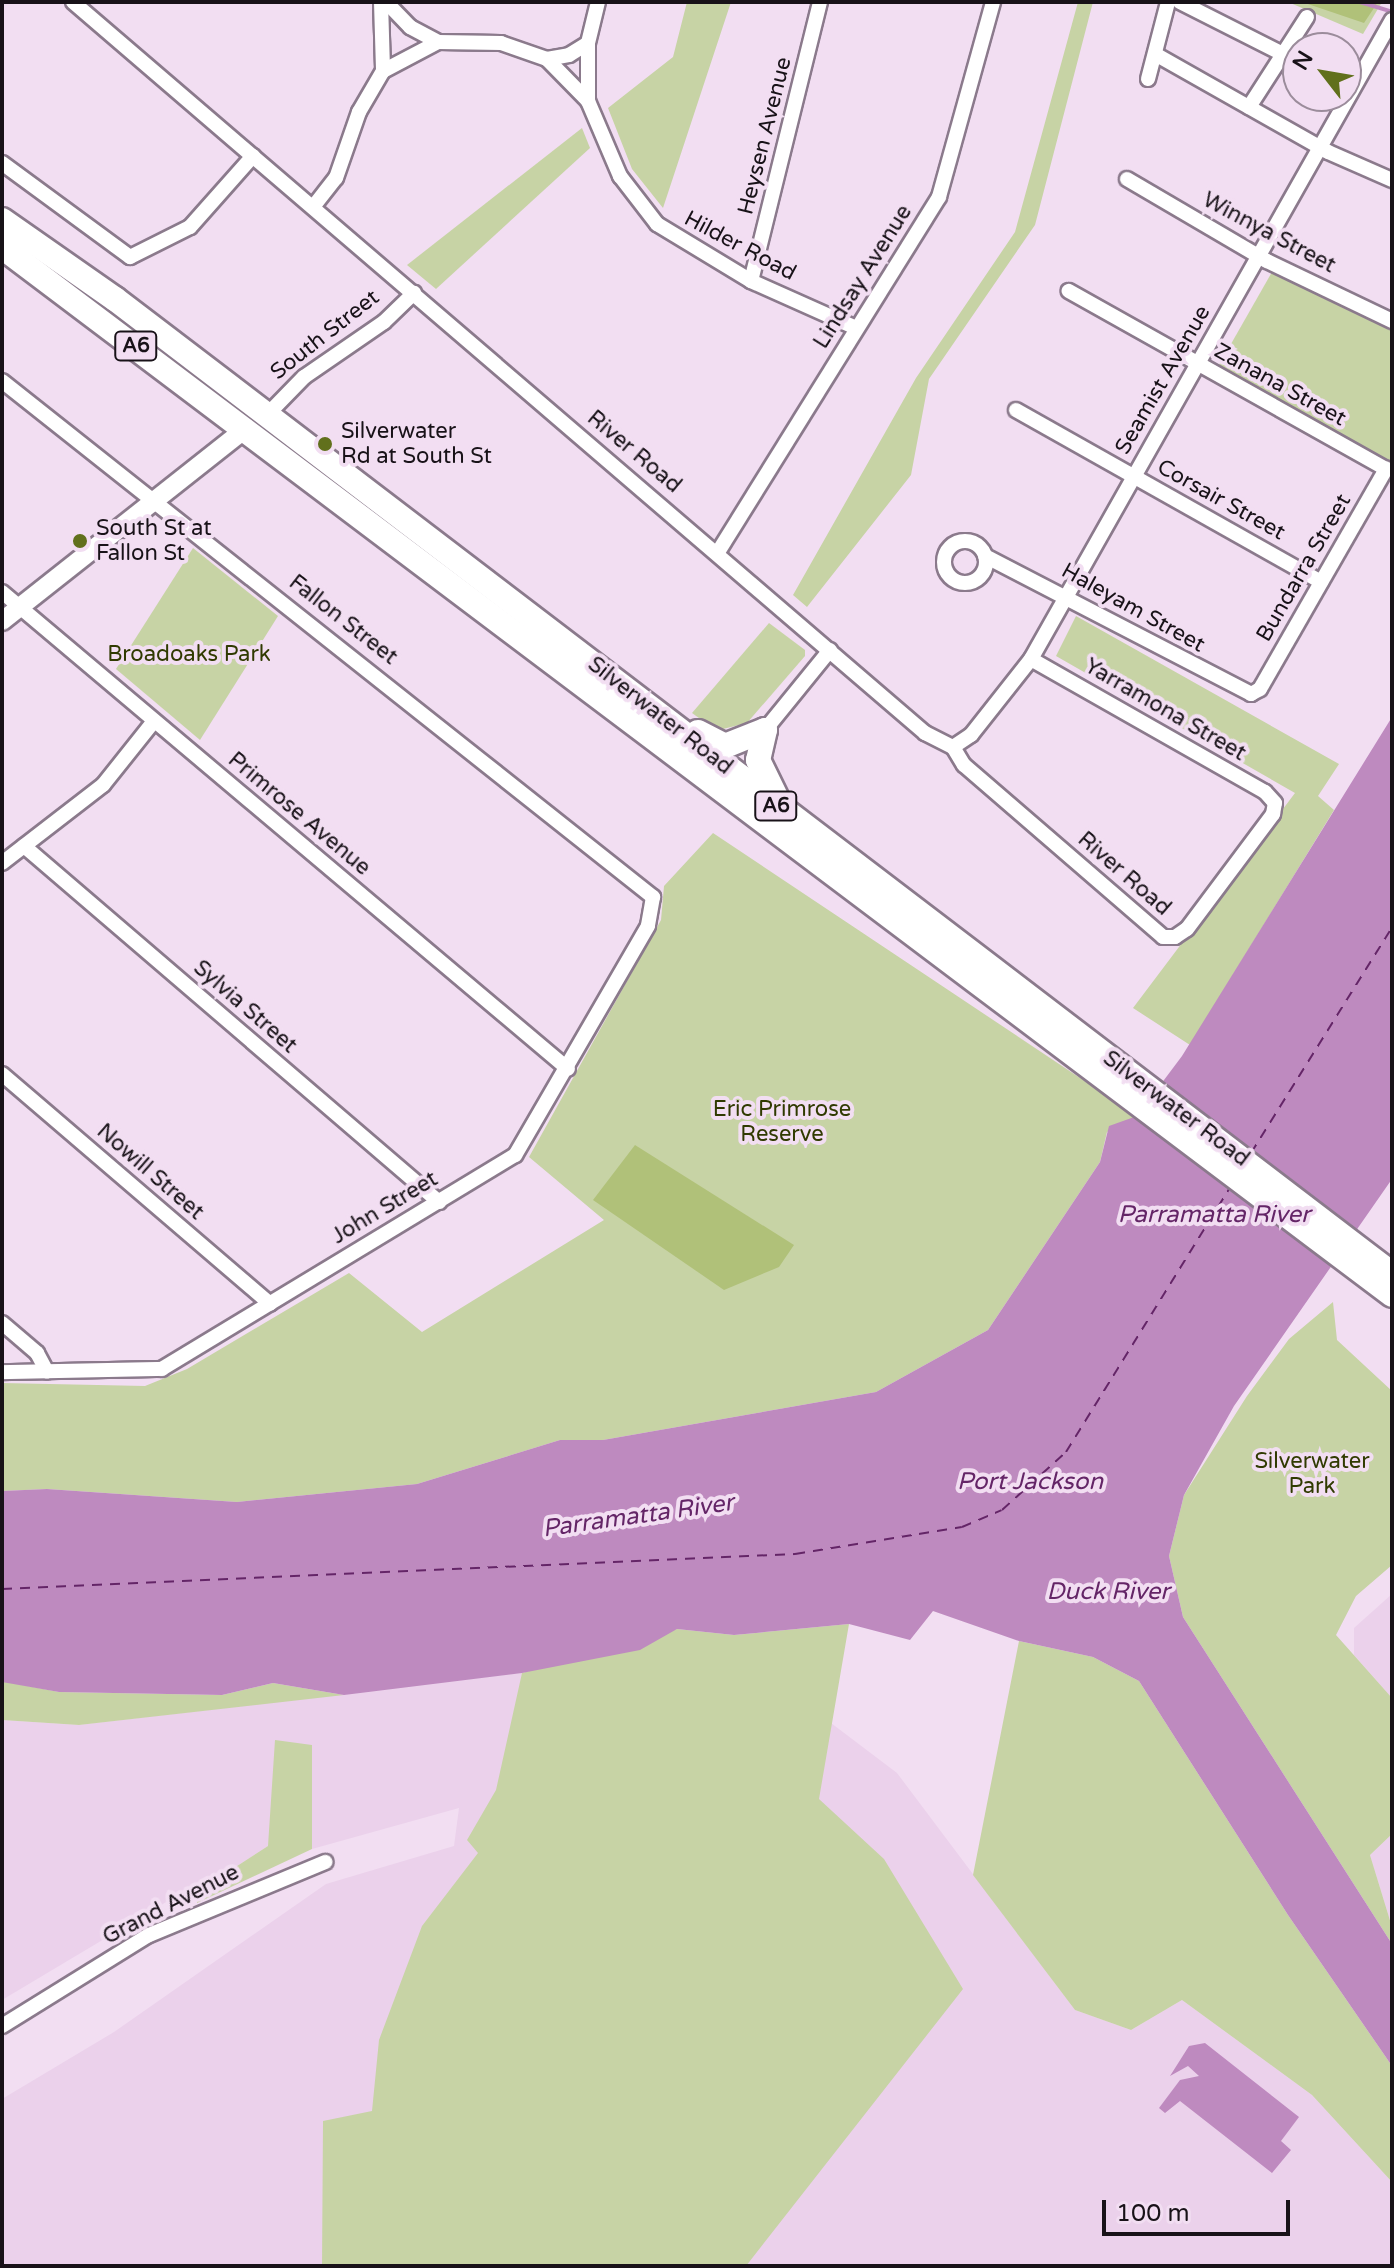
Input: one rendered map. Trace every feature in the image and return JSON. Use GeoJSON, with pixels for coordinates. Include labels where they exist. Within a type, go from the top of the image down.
{"type":"FeatureCollection","features":[{"type":"Feature","properties":{"kind":"highway"},"geometry":{"type":"LineString","coordinates":[[2,205],[76,261],[93,283]]}},
{"type":"Feature","properties":{"kind":"highway","name":"Silverwater Road"},"geometry":{"type":"LineString","coordinates":[[2,220],[93,283],[600,669],[1392,1295]]}},
{"type":"Feature","properties":{"kind":"highway","name":"Silverwater Road"},"geometry":{"type":"LineString","coordinates":[[2,249],[1101,1063],[1392,1274]]}},
{"type":"Feature","properties":{"kind":"highway"},"geometry":{"type":"LineString","coordinates":[[600,669],[615,671],[715,743],[737,745],[765,730]]}},
{"type":"Feature","properties":{"kind":"highway"},"geometry":{"type":"LineString","coordinates":[[765,730],[759,749],[761,771],[785,813]]}},
{"type":"Feature","properties":{"kind":"street","name":"River Road"},"geometry":{"type":"LineString","coordinates":[[73,2],[718,552],[931,738],[953,747],[964,765],[1163,937]]}},
{"type":"Feature","properties":{"kind":"street"},"geometry":{"type":"LineString","coordinates":[[384,2],[410,27],[438,42]]}},
{"type":"Feature","properties":{"kind":"street"},"geometry":{"type":"LineString","coordinates":[[313,207],[336,178],[359,112],[383,71],[384,2]]}},
{"type":"Feature","properties":{"kind":"street"},"geometry":{"type":"LineString","coordinates":[[588,101],[588,43],[598,2]]}},
{"type":"Feature","properties":{"kind":"street","name":"Heysen Avenue"},"geometry":{"type":"LineString","coordinates":[[751,281],[820,2]]}},
{"type":"Feature","properties":{"kind":"street","name":"Lindsay Avenue"},"geometry":{"type":"LineString","coordinates":[[718,552],[939,197],[993,2]]}},
{"type":"Feature","properties":{"kind":"street"},"geometry":{"type":"LineString","coordinates":[[1148,79],[1168,2]]}},
{"type":"Feature","properties":{"kind":"street"},"geometry":{"type":"LineString","coordinates":[[1180,2],[1282,53]]}},
{"type":"Feature","properties":{"kind":"street"},"geometry":{"type":"LineString","coordinates":[[1298,32],[1307,17]]}},
{"type":"Feature","properties":{"kind":"street","name":"Seamist Avenue"},"geometry":{"type":"LineString","coordinates":[[953,747],[971,735],[1031,659],[1388,27]]}},
{"type":"Feature","properties":{"kind":"street"},"geometry":{"type":"LineString","coordinates":[[383,71],[438,42]]}},
{"type":"Feature","properties":{"kind":"street","name":"Hilder Road"},"geometry":{"type":"LineString","coordinates":[[438,42],[501,43],[547,59],[588,101],[636,201],[683,244],[751,281],[856,328]]}},
{"type":"Feature","properties":{"kind":"street"},"geometry":{"type":"LineString","coordinates":[[547,59],[569,55],[588,43]]}},
{"type":"Feature","properties":{"kind":"street"},"geometry":{"type":"LineString","coordinates":[[1155,54],[1320,147],[1392,180]]}},
{"type":"Feature","properties":{"kind":"street"},"geometry":{"type":"LineString","coordinates":[[1249,107],[1282,59]]}},
{"type":"Feature","properties":{"kind":"street"},"geometry":{"type":"LineString","coordinates":[[2,163],[130,257],[190,227],[253,156]]}},
{"type":"Feature","properties":{"kind":"street","name":"Winnya Street"},"geometry":{"type":"LineString","coordinates":[[1127,179],[1258,256],[1392,321]]}},
{"type":"Feature","properties":{"kind":"street","name":"Zanana Street"},"geometry":{"type":"LineString","coordinates":[[1069,291],[1386,469]]}},
{"type":"Feature","properties":{"kind":"street","name":"South Street"},"geometry":{"type":"LineString","coordinates":[[267,415],[304,377],[384,322],[414,293]]}},
{"type":"Feature","properties":{"kind":"street","name":"Fallon Street"},"geometry":{"type":"LineString","coordinates":[[2,381],[653,897]]}},
{"type":"Feature","properties":{"kind":"street","name":"Corsair Street"},"geometry":{"type":"LineString","coordinates":[[1016,410],[1321,582]]}},
{"type":"Feature","properties":{"kind":"street"},"geometry":{"type":"LineString","coordinates":[[2,621],[246,428]]}},
{"type":"Feature","properties":{"kind":"street","name":"Bundarra Street"},"geometry":{"type":"LineString","coordinates":[[1260,689],[1386,469]]}},
{"type":"Feature","properties":{"kind":"street","name":"Haleyam Street"},"geometry":{"type":"LineString","coordinates":[[985,556],[1067,595],[1241,692],[1260,689]]}},
{"type":"Feature","properties":{"kind":"street","name":"Primrose Avenue"},"geometry":{"type":"LineString","coordinates":[[2,592],[568,1069]]}},
{"type":"Feature","properties":{"kind":"street"},"geometry":{"type":"LineString","coordinates":[[765,730],[830,650]]}},
{"type":"Feature","properties":{"kind":"street","name":"Yarramona Street"},"geometry":{"type":"LineString","coordinates":[[1031,659],[1265,792],[1275,803],[1273,814],[1187,929],[1163,937]]}},
{"type":"Feature","properties":{"kind":"street"},"geometry":{"type":"LineString","coordinates":[[2,863],[103,785],[154,721]]}},
{"type":"Feature","properties":{"kind":"street","name":"Sylvia Street"},"geometry":{"type":"LineString","coordinates":[[24,846],[439,1202]]}},
{"type":"Feature","properties":{"kind":"street","name":"John Street"},"geometry":{"type":"LineString","coordinates":[[2,1372],[162,1369],[439,1202],[524,1146],[648,926],[653,897]]}},
{"type":"Feature","properties":{"kind":"street","name":"Nowill Street"},"geometry":{"type":"LineString","coordinates":[[2,1074],[270,1304]]}},
{"type":"Feature","properties":{"kind":"street"},"geometry":{"type":"LineString","coordinates":[[2,1323],[37,1353],[47,1372]]}},
{"type":"Feature","properties":{"kind":"street","name":"Grand Avenue"},"geometry":{"type":"LineString","coordinates":[[2,2026],[149,1935],[288,1873],[325,1862]]}},
{"type":"Feature","properties":{"kind":"shaded area"},"geometry":{"type":"Polygon","coordinates":[[[1392,1594],[1392,1698],[1354,1655],[1354,1628],[1392,1594]]]}},
{"type":"Feature","properties":{"kind":"shaded area"},"geometry":{"type":"Polygon","coordinates":[[[732,1648],[897,1773],[1075,2010],[1131,2030],[1182,2000],[1312,2095],[1392,2182],[1392,2266],[2,2266],[2,2099],[114,2032],[326,1884],[454,1846],[459,1808],[312,1849],[312,1745],[268,1846],[197,1892],[193,1886],[2,2000],[2,1720],[79,1725],[732,1648]]]}},
{"type":"Feature","properties":{"kind":"shaded area"},"geometry":{"type":"Polygon","coordinates":[[[1392,1834],[1392,1927],[1370,1855],[1392,1834]]]}},
{"type":"Feature","properties":{"kind":"green space"},"geometry":{"type":"Polygon","coordinates":[[[687,2],[731,2],[663,208],[632,169],[608,108],[673,57],[687,2]]]}},
{"type":"Feature","properties":{"kind":"green space"},"geometry":{"type":"Polygon","coordinates":[[[1078,2],[1093,2],[1035,225],[929,379],[911,475],[807,607],[793,595],[916,378],[1015,232],[1078,2]]]}},
{"type":"Feature","properties":{"kind":"green space"},"geometry":{"type":"Polygon","coordinates":[[[1288,2],[1382,2],[1363,34],[1288,2]]]}},
{"type":"Feature","properties":{"kind":"green space"},"geometry":{"type":"Polygon","coordinates":[[[1302,2],[1378,2],[1364,23],[1302,2]]]}},
{"type":"Feature","properties":{"kind":"green space"},"geometry":{"type":"Polygon","coordinates":[[[582,128],[590,148],[436,289],[407,265],[582,128]]]}},
{"type":"Feature","properties":{"kind":"green space"},"geometry":{"type":"Polygon","coordinates":[[[1272,272],[1392,328],[1392,465],[1219,365],[1272,272]]]}},
{"type":"Feature","properties":{"kind":"green space","name":"Broadoaks Park"},"geometry":{"type":"Polygon","coordinates":[[[193,548],[278,616],[200,740],[116,669],[193,548]]]}},
{"type":"Feature","properties":{"kind":"green space"},"geometry":{"type":"Polygon","coordinates":[[[1076,616],[1339,764],[1318,796],[1334,810],[1190,1045],[1133,1008],[1295,793],[1056,656],[1076,616]]]}},
{"type":"Feature","properties":{"kind":"green space"},"geometry":{"type":"Polygon","coordinates":[[[769,623],[805,650],[805,656],[747,723],[719,730],[710,726],[692,713],[769,623]]]}},
{"type":"Feature","properties":{"kind":"green space","name":"Eric Primrose Reserve"},"geometry":{"type":"Polygon","coordinates":[[[713,833],[1137,1116],[1107,1132],[1100,1162],[988,1330],[876,1392],[603,1440],[560,1440],[417,1484],[237,1502],[47,1489],[2,1491],[2,1383],[145,1386],[187,1369],[349,1273],[422,1332],[604,1220],[529,1157],[661,920],[664,886],[713,833]]]}},
{"type":"Feature","properties":{"kind":"green space"},"geometry":{"type":"Polygon","coordinates":[[[635,1145],[794,1245],[779,1267],[724,1290],[593,1200],[635,1145]]]}},
{"type":"Feature","properties":{"kind":"green space","name":"Silverwater Park"},"geometry":{"type":"Polygon","coordinates":[[[1333,1302],[1337,1340],[1392,1391],[1392,1565],[1356,1596],[1336,1635],[1392,1698],[1392,1834],[1370,1855],[1392,1927],[1392,1944],[1183,1617],[1169,1556],[1184,1495],[1247,1396],[1289,1339],[1333,1302]]]}},
{"type":"Feature","properties":{"kind":"green space"},"geometry":{"type":"Polygon","coordinates":[[[849,1624],[819,1799],[884,1859],[963,1989],[746,2266],[322,2266],[323,2121],[372,2111],[379,2040],[422,1926],[478,1853],[467,1840],[496,1790],[522,1673],[677,1629],[734,1635],[849,1624]]]}},
{"type":"Feature","properties":{"kind":"green space"},"geometry":{"type":"Polygon","coordinates":[[[1019,1641],[1093,1657],[1139,1681],[1288,1915],[1392,2066],[1392,2182],[1312,2095],[1182,2000],[1131,2030],[1075,2010],[973,1875],[1019,1641]]]}},
{"type":"Feature","properties":{"kind":"green space"},"geometry":{"type":"Polygon","coordinates":[[[2,1681],[59,1692],[222,1695],[273,1683],[344,1695],[79,1725],[2,1720],[2,1681]]]}},
{"type":"Feature","properties":{"kind":"green space"},"geometry":{"type":"Polygon","coordinates":[[[275,1740],[312,1745],[312,1849],[197,1903],[197,1892],[268,1846],[275,1740]]]}},
{"type":"Feature","properties":{"kind":"water","name":"Port Jackson"},"geometry":{"type":"Polygon","coordinates":[[[1392,717],[1392,1179],[1234,1406],[1184,1495],[1169,1556],[1183,1617],[1392,1944],[1392,2066],[1288,1915],[1139,1681],[1093,1657],[1019,1641],[933,1611],[910,1640],[849,1624],[734,1635],[677,1629],[640,1650],[522,1673],[344,1695],[273,1683],[222,1695],[59,1692],[2,1682],[2,1491],[47,1489],[237,1502],[417,1484],[560,1440],[603,1440],[876,1392],[988,1330],[1100,1162],[1109,1126],[1137,1116],[1182,1056],[1392,717]]]}},
{"type":"Feature","properties":{"kind":"water"},"geometry":{"type":"Polygon","coordinates":[[[1205,2043],[1299,2117],[1281,2141],[1291,2150],[1272,2173],[1180,2101],[1165,2113],[1159,2108],[1180,2080],[1199,2076],[1188,2066],[1170,2076],[1189,2046],[1205,2043]]]}},
{"type":"Feature","properties":{"kind":"waterway"},"geometry":{"type":"LineString","coordinates":[[1360,2],[1392,12]]}},
{"type":"Feature","properties":{"kind":"ferry route"},"geometry":{"type":"LineString","coordinates":[[1251,1153],[1392,927]]}},
{"type":"Feature","properties":{"kind":"ferry route"},"geometry":{"type":"LineString","coordinates":[[2,1589],[795,1554],[962,1527],[1002,1510],[1066,1452],[1231,1186]]}},
{"type":"Feature","properties":{"kind":"place","name":"Silverwater Rd at South St"},"geometry":{"type":"Point","coordinates":[325,444]}},
{"type":"Feature","properties":{"kind":"place","name":"South St at Fallon St"},"geometry":{"type":"Point","coordinates":[80,541]}},
{"type":"Feature","properties":{"kind":"water label","name":"Parramatta River"},"geometry":{"type":"Point","coordinates":[1214,1215]}},
{"type":"Feature","properties":{"kind":"water label","name":"Parramatta River"},"geometry":{"type":"Point","coordinates":[638,1516]}},
{"type":"Feature","properties":{"kind":"water label","name":"Duck River"},"geometry":{"type":"Point","coordinates":[1108,1592]}}]}
